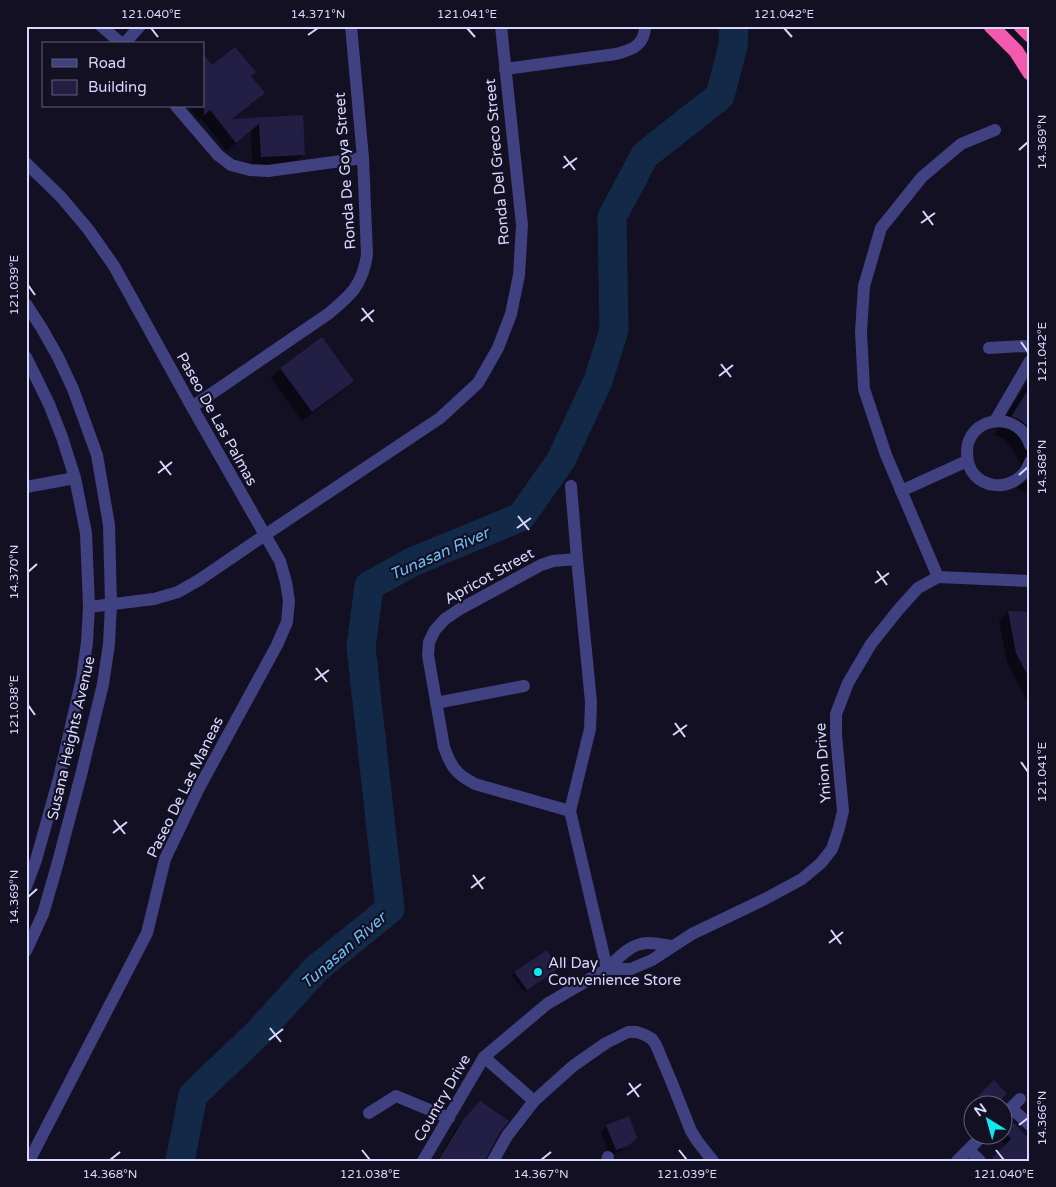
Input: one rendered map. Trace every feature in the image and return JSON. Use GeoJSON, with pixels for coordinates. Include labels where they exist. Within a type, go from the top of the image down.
{"type":"FeatureCollection","features":[{"type":"Feature","properties":{"kind":"highway"},"geometry":{"type":"LineString","coordinates":[[991,26],[1016,51],[1030,73]]}},
{"type":"Feature","properties":{"kind":"highway"},"geometry":{"type":"LineString","coordinates":[[1021,26],[1030,35]]}},
{"type":"Feature","properties":{"kind":"street"},"geometry":{"type":"LineString","coordinates":[[101,26],[121,42]]}},
{"type":"Feature","properties":{"kind":"street"},"geometry":{"type":"LineString","coordinates":[[125,42],[140,26]]}},
{"type":"Feature","properties":{"kind":"street","name":"Ronda De Goya Street"},"geometry":{"type":"LineString","coordinates":[[192,407],[328,314],[349,297],[360,281],[367,255],[363,158],[351,26]]}},
{"type":"Feature","properties":{"kind":"street","name":"Ronda Del Greco Street"},"geometry":{"type":"LineString","coordinates":[[264,535],[440,418],[478,383],[498,348],[511,314],[519,275],[522,225],[501,26]]}},
{"type":"Feature","properties":{"kind":"street"},"geometry":{"type":"LineString","coordinates":[[505,69],[629,51],[640,44],[645,33],[645,26]]}},
{"type":"Feature","properties":{"kind":"street"},"geometry":{"type":"LineString","coordinates":[[178,108],[218,155],[231,165],[250,170],[268,171],[363,158]]}},
{"type":"Feature","properties":{"kind":"street"},"geometry":{"type":"LineString","coordinates":[[995,130],[961,144],[922,177],[881,228],[864,286],[861,332],[864,389],[886,455],[938,577],[1030,581]]}},
{"type":"Feature","properties":{"kind":"street","name":"Paseo De Las Palmas"},"geometry":{"type":"LineString","coordinates":[[26,163],[61,197],[88,229],[114,266],[264,535]]}},
{"type":"Feature","properties":{"kind":"street","name":"Susana Heights Avenue"},"geometry":{"type":"LineString","coordinates":[[26,304],[41,326],[73,389],[98,455],[109,525],[111,604],[109,644],[103,684],[81,775],[43,914],[26,951]]}},
{"type":"Feature","properties":{"kind":"street"},"geometry":{"type":"LineString","coordinates":[[989,348],[1030,347]]}},
{"type":"Feature","properties":{"kind":"street","name":"Susana Heights Avenue"},"geometry":{"type":"LineString","coordinates":[[26,357],[49,404],[74,478],[86,532],[88,607],[82,678],[59,778],[36,860],[26,888]]}},
{"type":"Feature","properties":{"kind":"street"},"geometry":{"type":"LineString","coordinates":[[995,421],[1030,361]]}},
{"type":"Feature","properties":{"kind":"street"},"geometry":{"type":"LineString","coordinates":[[1030,445],[1026,436],[1018,427],[1007,422],[995,421],[982,426],[972,435],[967,448],[968,461],[975,476],[985,483],[996,486],[1007,485],[1026,477],[1026,471],[1030,462]]}},
{"type":"Feature","properties":{"kind":"street"},"geometry":{"type":"LineString","coordinates":[[901,491],[968,461]]}},
{"type":"Feature","properties":{"kind":"street"},"geometry":{"type":"LineString","coordinates":[[26,487],[74,478]]}},
{"type":"Feature","properties":{"kind":"street"},"geometry":{"type":"LineString","coordinates":[[571,486],[591,702],[590,728],[570,811],[607,969]]}},
{"type":"Feature","properties":{"kind":"street"},"geometry":{"type":"LineString","coordinates":[[88,607],[154,600],[178,592],[199,580],[264,535]]}},
{"type":"Feature","properties":{"kind":"street","name":"Paseo De Las Maneas"},"geometry":{"type":"LineString","coordinates":[[30,1161],[147,933],[165,859],[199,788],[276,645],[286,622],[289,602],[286,582],[280,561],[264,535]]}},
{"type":"Feature","properties":{"kind":"street","name":"Apricot Street"},"geometry":{"type":"LineString","coordinates":[[570,811],[475,784],[455,771],[444,747],[428,655],[429,642],[435,630],[445,619],[460,609],[541,565],[553,561],[577,559]]}},
{"type":"Feature","properties":{"kind":"street","name":"Ynion Drive"},"geometry":{"type":"LineString","coordinates":[[642,966],[692,934],[802,879],[821,863],[832,849],[843,811],[836,735],[836,714],[848,683],[871,644],[899,609],[918,588],[938,577]]}},
{"type":"Feature","properties":{"kind":"street"},"geometry":{"type":"LineString","coordinates":[[436,703],[524,686]]}},
{"type":"Feature","properties":{"kind":"street"},"geometry":{"type":"LineString","coordinates":[[607,969],[624,953],[634,947],[646,943],[672,946]]}},
{"type":"Feature","properties":{"kind":"street","name":"Country Drive"},"geometry":{"type":"LineString","coordinates":[[424,1161],[484,1057],[547,1004],[607,969],[631,969],[642,966]]}},
{"type":"Feature","properties":{"kind":"street"},"geometry":{"type":"LineString","coordinates":[[493,1161],[507,1136],[534,1101],[573,1066],[606,1042],[628,1032],[637,1032],[645,1034],[656,1045],[691,1131],[713,1161]]}},
{"type":"Feature","properties":{"kind":"street"},"geometry":{"type":"LineString","coordinates":[[484,1057],[534,1101]]}},
{"type":"Feature","properties":{"kind":"street"},"geometry":{"type":"LineString","coordinates":[[369,1113],[396,1096],[449,1118]]}},
{"type":"Feature","properties":{"kind":"street"},"geometry":{"type":"LineString","coordinates":[[1014,1111],[1030,1126]]}},
{"type":"Feature","properties":{"kind":"street"},"geometry":{"type":"LineString","coordinates":[[957,1161],[975,1144]]}},
{"type":"Feature","properties":{"kind":"street"},"geometry":{"type":"LineString","coordinates":[[969,1150],[980,1161]]}},
{"type":"Feature","properties":{"kind":"building"},"geometry":{"type":"Polygon","coordinates":[[[235,47],[256,72],[251,76],[265,93],[232,119],[303,115],[305,155],[261,157],[259,124],[236,143],[210,110],[204,115],[205,56],[212,65],[235,47]]]}},
{"type":"Feature","properties":{"kind":"building"},"geometry":{"type":"Polygon","coordinates":[[[322,337],[354,381],[312,412],[280,368],[322,337]]]}},
{"type":"Feature","properties":{"kind":"building"},"geometry":{"type":"Polygon","coordinates":[[[1030,387],[1030,428],[1012,416],[1030,387]]]}},
{"type":"Feature","properties":{"kind":"building"},"geometry":{"type":"Polygon","coordinates":[[[1008,611],[1030,612],[1030,680],[1016,653],[1008,611]]]}},
{"type":"Feature","properties":{"kind":"building"},"geometry":{"type":"Polygon","coordinates":[[[547,950],[558,969],[527,990],[514,972],[547,950]]]}},
{"type":"Feature","properties":{"kind":"building"},"geometry":{"type":"Polygon","coordinates":[[[994,1080],[1007,1094],[980,1094],[994,1080]]]}},
{"type":"Feature","properties":{"kind":"building"},"geometry":{"type":"Polygon","coordinates":[[[480,1101],[509,1121],[500,1132],[485,1160],[438,1161],[463,1120],[480,1101]]]}},
{"type":"Feature","properties":{"kind":"building"},"geometry":{"type":"Polygon","coordinates":[[[629,1116],[637,1138],[628,1146],[616,1150],[606,1125],[629,1116]]]}},
{"type":"Feature","properties":{"kind":"building"},"geometry":{"type":"Polygon","coordinates":[[[1014,1123],[1030,1140],[1030,1161],[989,1161],[1006,1144],[1014,1144],[1014,1123]]]}},
{"type":"Feature","properties":{"kind":"waterway","name":"Tunasan River"},"geometry":{"type":"LineString","coordinates":[[180,1161],[193,1095],[259,1032],[316,969],[390,909],[361,647],[369,586],[412,562],[521,517],[561,460],[598,381],[614,330],[612,217],[645,155],[720,96],[733,46],[734,26]]}},
{"type":"Feature","properties":{"kind":"place","name":"All Day Convenience Store"},"geometry":{"type":"Point","coordinates":[538,972]}}]}
